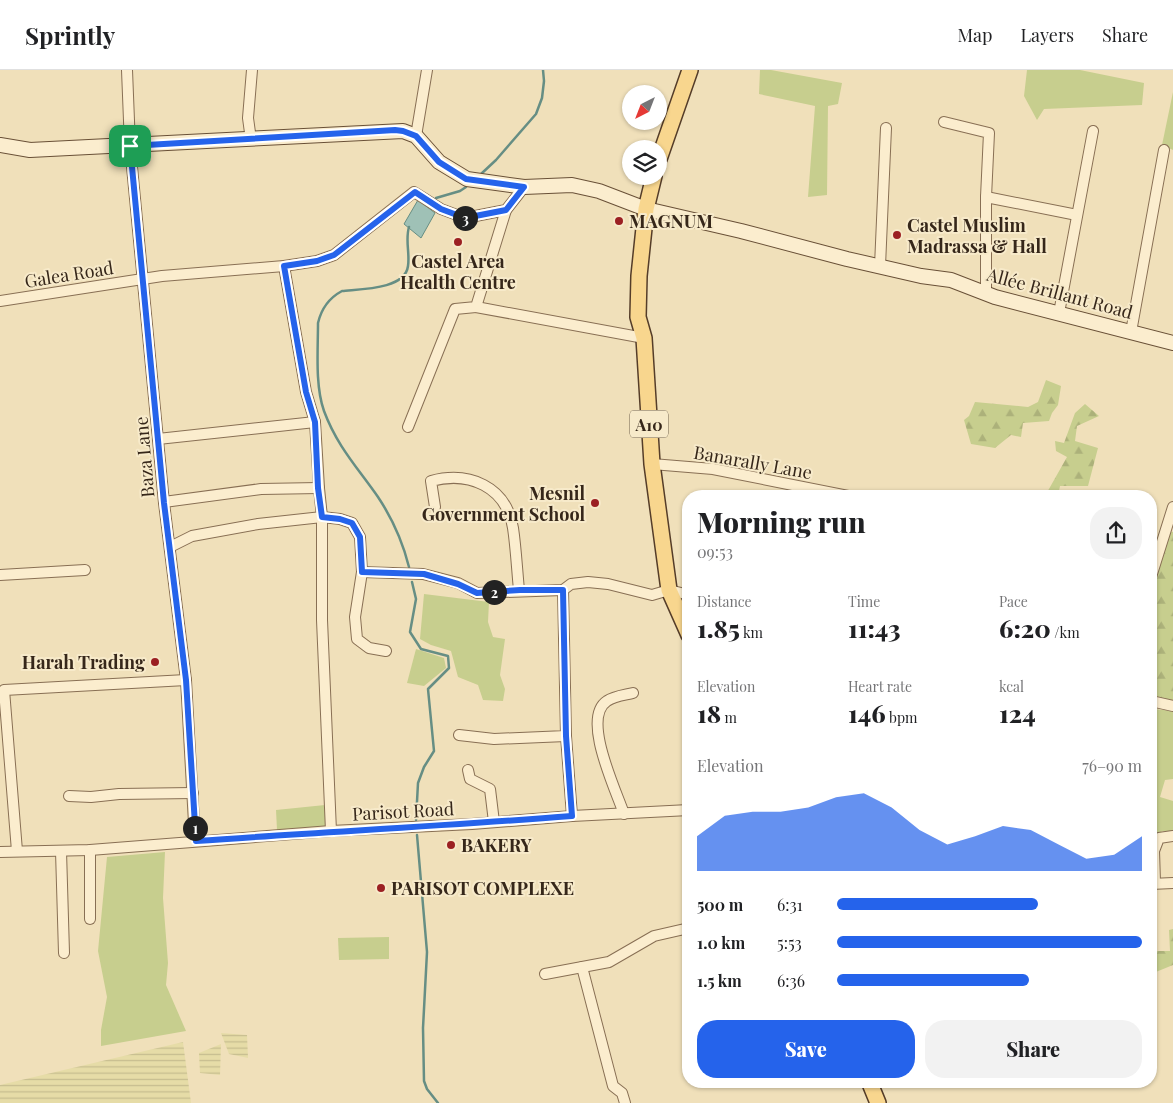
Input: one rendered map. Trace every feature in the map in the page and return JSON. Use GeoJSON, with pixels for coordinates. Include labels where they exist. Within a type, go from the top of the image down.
{"type":"FeatureCollection","features":[{"type":"Feature","properties":{"kind":"main road"},"geometry":{"type":"LineString","coordinates":[[666,140],[690,70]]}},
{"type":"Feature","properties":{"kind":"main road","name":"A10"},"geometry":{"type":"LineString","coordinates":[[652,185],[646,209],[639,276],[638,317],[644,338],[652,464],[669,590],[682,619]]}},
{"type":"Feature","properties":{"kind":"main road"},"geometry":{"type":"LineString","coordinates":[[873,1088],[878,1103]]}},
{"type":"Feature","properties":{"kind":"street","name":"Baza Lane"},"geometry":{"type":"LineString","coordinates":[[127,70],[130,146],[164,502],[186,680],[196,841]]}},
{"type":"Feature","properties":{"kind":"street"},"geometry":{"type":"LineString","coordinates":[[251,140],[248,118],[252,70]]}},
{"type":"Feature","properties":{"kind":"street"},"geometry":{"type":"LineString","coordinates":[[0,145],[30,150],[251,140],[395,130],[416,136],[427,70]]}},
{"type":"Feature","properties":{"kind":"street"},"geometry":{"type":"LineString","coordinates":[[944,122],[990,132],[986,197],[986,293]]}},
{"type":"Feature","properties":{"kind":"street"},"geometry":{"type":"LineString","coordinates":[[880,266],[886,128]]}},
{"type":"Feature","properties":{"kind":"street"},"geometry":{"type":"LineString","coordinates":[[1059,314],[1093,131]]}},
{"type":"Feature","properties":{"kind":"street","name":"Allée Brillant Road"},"geometry":{"type":"LineString","coordinates":[[416,136],[439,162],[466,179],[524,187],[572,185],[600,191],[646,209],[921,276],[951,280],[986,293],[1059,314],[1173,343]]}},
{"type":"Feature","properties":{"kind":"street"},"geometry":{"type":"LineString","coordinates":[[1131,332],[1164,150]]}},
{"type":"Feature","properties":{"kind":"street"},"geometry":{"type":"LineString","coordinates":[[476,307],[506,210],[524,187]]}},
{"type":"Feature","properties":{"kind":"street","name":"Galea Road"},"geometry":{"type":"LineString","coordinates":[[0,301],[143,279],[284,266],[317,261],[334,255],[416,192],[441,209],[465,218],[506,210]]}},
{"type":"Feature","properties":{"kind":"street"},"geometry":{"type":"LineString","coordinates":[[986,197],[1077,215]]}},
{"type":"Feature","properties":{"kind":"street"},"geometry":{"type":"LineString","coordinates":[[284,266],[306,392],[315,422],[318,488],[322,517],[322,620],[331,831]]}},
{"type":"Feature","properties":{"kind":"street"},"geometry":{"type":"LineString","coordinates":[[408,428],[455,309],[476,307],[644,338]]}},
{"type":"Feature","properties":{"kind":"street"},"geometry":{"type":"LineString","coordinates":[[158,439],[315,422]]}},
{"type":"Feature","properties":{"kind":"street","name":"Banarally Lane"},"geometry":{"type":"LineString","coordinates":[[652,464],[713,469],[818,490]]}},
{"type":"Feature","properties":{"kind":"street"},"geometry":{"type":"LineString","coordinates":[[435,507],[431,481],[442,478],[469,478],[490,487],[506,507],[513,526],[520,590]]}},
{"type":"Feature","properties":{"kind":"street"},"geometry":{"type":"LineString","coordinates":[[164,502],[261,489],[318,488]]}},
{"type":"Feature","properties":{"kind":"street"},"geometry":{"type":"LineString","coordinates":[[1157,549],[1173,507]]}},
{"type":"Feature","properties":{"kind":"street"},"geometry":{"type":"LineString","coordinates":[[170,547],[192,536],[223,529],[322,517],[340,519],[352,523],[360,537],[362,572],[355,617],[357,639],[369,648],[386,651]]}},
{"type":"Feature","properties":{"kind":"street"},"geometry":{"type":"LineString","coordinates":[[0,575],[85,570]]}},
{"type":"Feature","properties":{"kind":"street"},"geometry":{"type":"LineString","coordinates":[[362,572],[424,574],[458,584],[477,593],[563,590],[571,584],[588,582],[608,584],[652,595],[669,590],[682,593]]}},
{"type":"Feature","properties":{"kind":"street"},"geometry":{"type":"LineString","coordinates":[[563,590],[566,736],[572,816]]}},
{"type":"Feature","properties":{"kind":"street"},"geometry":{"type":"LineString","coordinates":[[17,851],[3,726],[4,690],[186,680]]}},
{"type":"Feature","properties":{"kind":"street"},"geometry":{"type":"LineString","coordinates":[[624,814],[600,746],[597,716],[602,705],[607,700],[633,693]]}},
{"type":"Feature","properties":{"kind":"street"},"geometry":{"type":"LineString","coordinates":[[1157,702],[1173,706]]}},
{"type":"Feature","properties":{"kind":"street"},"geometry":{"type":"LineString","coordinates":[[459,736],[494,739],[566,736]]}},
{"type":"Feature","properties":{"kind":"street"},"geometry":{"type":"LineString","coordinates":[[468,770],[470,779],[490,788],[494,822]]}},
{"type":"Feature","properties":{"kind":"street"},"geometry":{"type":"LineString","coordinates":[[69,796],[91,797],[120,794],[193,793]]}},
{"type":"Feature","properties":{"kind":"street","name":"Parisot Road"},"geometry":{"type":"LineString","coordinates":[[0,852],[90,850],[331,831],[682,810]]}},
{"type":"Feature","properties":{"kind":"street"},"geometry":{"type":"LineString","coordinates":[[1157,841],[1159,838],[1173,836]]}},
{"type":"Feature","properties":{"kind":"street"},"geometry":{"type":"LineString","coordinates":[[62,850],[64,953]]}},
{"type":"Feature","properties":{"kind":"street"},"geometry":{"type":"LineString","coordinates":[[90,850],[90,919]]}},
{"type":"Feature","properties":{"kind":"street"},"geometry":{"type":"LineString","coordinates":[[1157,884],[1173,883]]}},
{"type":"Feature","properties":{"kind":"street"},"geometry":{"type":"LineString","coordinates":[[545,974],[609,962],[654,936],[682,930]]}},
{"type":"Feature","properties":{"kind":"street"},"geometry":{"type":"LineString","coordinates":[[582,967],[613,1086],[622,1093],[625,1103]]}},
{"type":"Feature","properties":{"kind":"shaded area"},"geometry":{"type":"Polygon","coordinates":[[[221,1033],[247,1035],[248,1058],[229,1054],[221,1033]]]}},
{"type":"Feature","properties":{"kind":"shaded area"},"geometry":{"type":"Polygon","coordinates":[[[183,1042],[191,1103],[0,1103],[0,1085],[183,1042]]]}},
{"type":"Feature","properties":{"kind":"shaded area"},"geometry":{"type":"Polygon","coordinates":[[[221,1044],[220,1075],[200,1073],[199,1053],[221,1044]]]}},
{"type":"Feature","properties":{"kind":"green space"},"geometry":{"type":"Polygon","coordinates":[[[760,70],[771,70],[842,83],[838,104],[828,106],[827,195],[808,197],[815,106],[759,94],[760,70]]]}},
{"type":"Feature","properties":{"kind":"green space"},"geometry":{"type":"Polygon","coordinates":[[[1027,70],[1080,70],[1144,83],[1142,105],[1044,109],[1037,120],[1024,96],[1027,70]]]}},
{"type":"Feature","properties":{"kind":"green space"},"geometry":{"type":"Polygon","coordinates":[[[1173,92],[1173,150],[1162,145],[1173,92]]]}},
{"type":"Feature","properties":{"kind":"green space"},"geometry":{"type":"Polygon","coordinates":[[[1046,380],[1061,386],[1058,405],[1049,421],[1023,423],[1021,437],[1011,435],[995,448],[971,444],[964,420],[969,416],[975,402],[1028,407],[1038,402],[1046,380]]]}},
{"type":"Feature","properties":{"kind":"green space"},"geometry":{"type":"Polygon","coordinates":[[[1085,404],[1099,416],[1077,426],[1075,441],[1098,448],[1088,486],[1060,486],[1059,490],[1048,490],[1067,457],[1056,451],[1055,441],[1064,443],[1075,413],[1085,404]]]}},
{"type":"Feature","properties":{"kind":"green space"},"geometry":{"type":"Polygon","coordinates":[[[1168,531],[1173,532],[1173,706],[1157,702],[1157,557],[1168,531]]]}},
{"type":"Feature","properties":{"kind":"green space"},"geometry":{"type":"Polygon","coordinates":[[[424,594],[489,602],[488,622],[493,637],[505,639],[500,675],[505,689],[503,701],[483,700],[478,685],[458,677],[451,651],[431,645],[420,639],[424,594]]]}},
{"type":"Feature","properties":{"kind":"green space"},"geometry":{"type":"Polygon","coordinates":[[[416,649],[444,658],[446,668],[424,686],[407,683],[416,649]]]}},
{"type":"Feature","properties":{"kind":"green space"},"geometry":{"type":"Polygon","coordinates":[[[1157,709],[1173,711],[1173,779],[1165,780],[1160,797],[1173,801],[1173,832],[1162,831],[1157,836],[1157,709]]]}},
{"type":"Feature","properties":{"kind":"green space"},"geometry":{"type":"Polygon","coordinates":[[[325,805],[329,829],[277,830],[276,810],[325,805]]]}},
{"type":"Feature","properties":{"kind":"green space"},"geometry":{"type":"Polygon","coordinates":[[[165,852],[163,898],[168,963],[166,985],[186,1031],[101,1046],[101,1030],[107,997],[98,951],[107,857],[165,852]]]}},
{"type":"Feature","properties":{"kind":"green space"},"geometry":{"type":"Polygon","coordinates":[[[1173,929],[1173,965],[1157,972],[1157,951],[1170,951],[1169,930],[1173,929]]]}},
{"type":"Feature","properties":{"kind":"green space"},"geometry":{"type":"Polygon","coordinates":[[[389,937],[389,959],[339,960],[338,938],[389,937]]]}},
{"type":"Feature","properties":{"kind":"water"},"geometry":{"type":"Polygon","coordinates":[[[418,200],[435,213],[421,238],[404,224],[418,200]]]}},
{"type":"Feature","properties":{"kind":"waterway"},"geometry":{"type":"LineString","coordinates":[[481,174],[496,160],[536,114],[542,98],[543,70]]}},
{"type":"Feature","properties":{"kind":"waterway"},"geometry":{"type":"LineString","coordinates":[[436,198],[460,191],[466,187]]}},
{"type":"Feature","properties":{"kind":"waterway"},"geometry":{"type":"LineString","coordinates":[[409,227],[407,237],[408,266],[405,274],[399,280],[370,289],[342,291],[333,297],[323,309],[318,323],[318,379],[321,401],[329,424],[341,446],[388,513],[409,567]]}},
{"type":"Feature","properties":{"kind":"waterway"},"geometry":{"type":"LineString","coordinates":[[412,582],[416,599],[410,632],[421,649],[448,656],[449,668],[428,689],[434,751],[424,767],[418,783],[416,820]]}},
{"type":"Feature","properties":{"kind":"waterway"},"geometry":{"type":"LineString","coordinates":[[417,835],[427,952],[423,1028],[424,1081],[427,1089],[438,1103]]}},
{"type":"Feature","properties":{"kind":"place","name":"MAGNUM"},"geometry":{"type":"Point","coordinates":[619,221]}},
{"type":"Feature","properties":{"kind":"place","name":"Castel Muslim Madrassa & Hall"},"geometry":{"type":"Point","coordinates":[897,235]}},
{"type":"Feature","properties":{"kind":"place","name":"Castel Area Health Centre"},"geometry":{"type":"Point","coordinates":[458,242]}},
{"type":"Feature","properties":{"kind":"place","name":"Mesnil Government School"},"geometry":{"type":"Point","coordinates":[595,503]}},
{"type":"Feature","properties":{"kind":"place","name":"Harah Trading"},"geometry":{"type":"Point","coordinates":[155,662]}},
{"type":"Feature","properties":{"kind":"place","name":"BAKERY"},"geometry":{"type":"Point","coordinates":[451,845]}},
{"type":"Feature","properties":{"kind":"place","name":"PARISOT COMPLEXE"},"geometry":{"type":"Point","coordinates":[381,888]}},
{"type":"Feature","properties":{"kind":"route"},"geometry":{"type":"LineString","coordinates":[[395,130],[416,136],[439,162],[466,179],[524,187],[506,210],[465,218],[452,215],[415,192],[334,255],[317,261],[284,266],[306,392],[315,422],[319,476],[318,488],[322,517],[340,519],[352,523],[360,537],[362,572],[424,574],[458,584],[477,593],[563,590],[566,736],[572,816],[196,841],[186,680],[164,503],[130,146],[395,130]]}}]}
